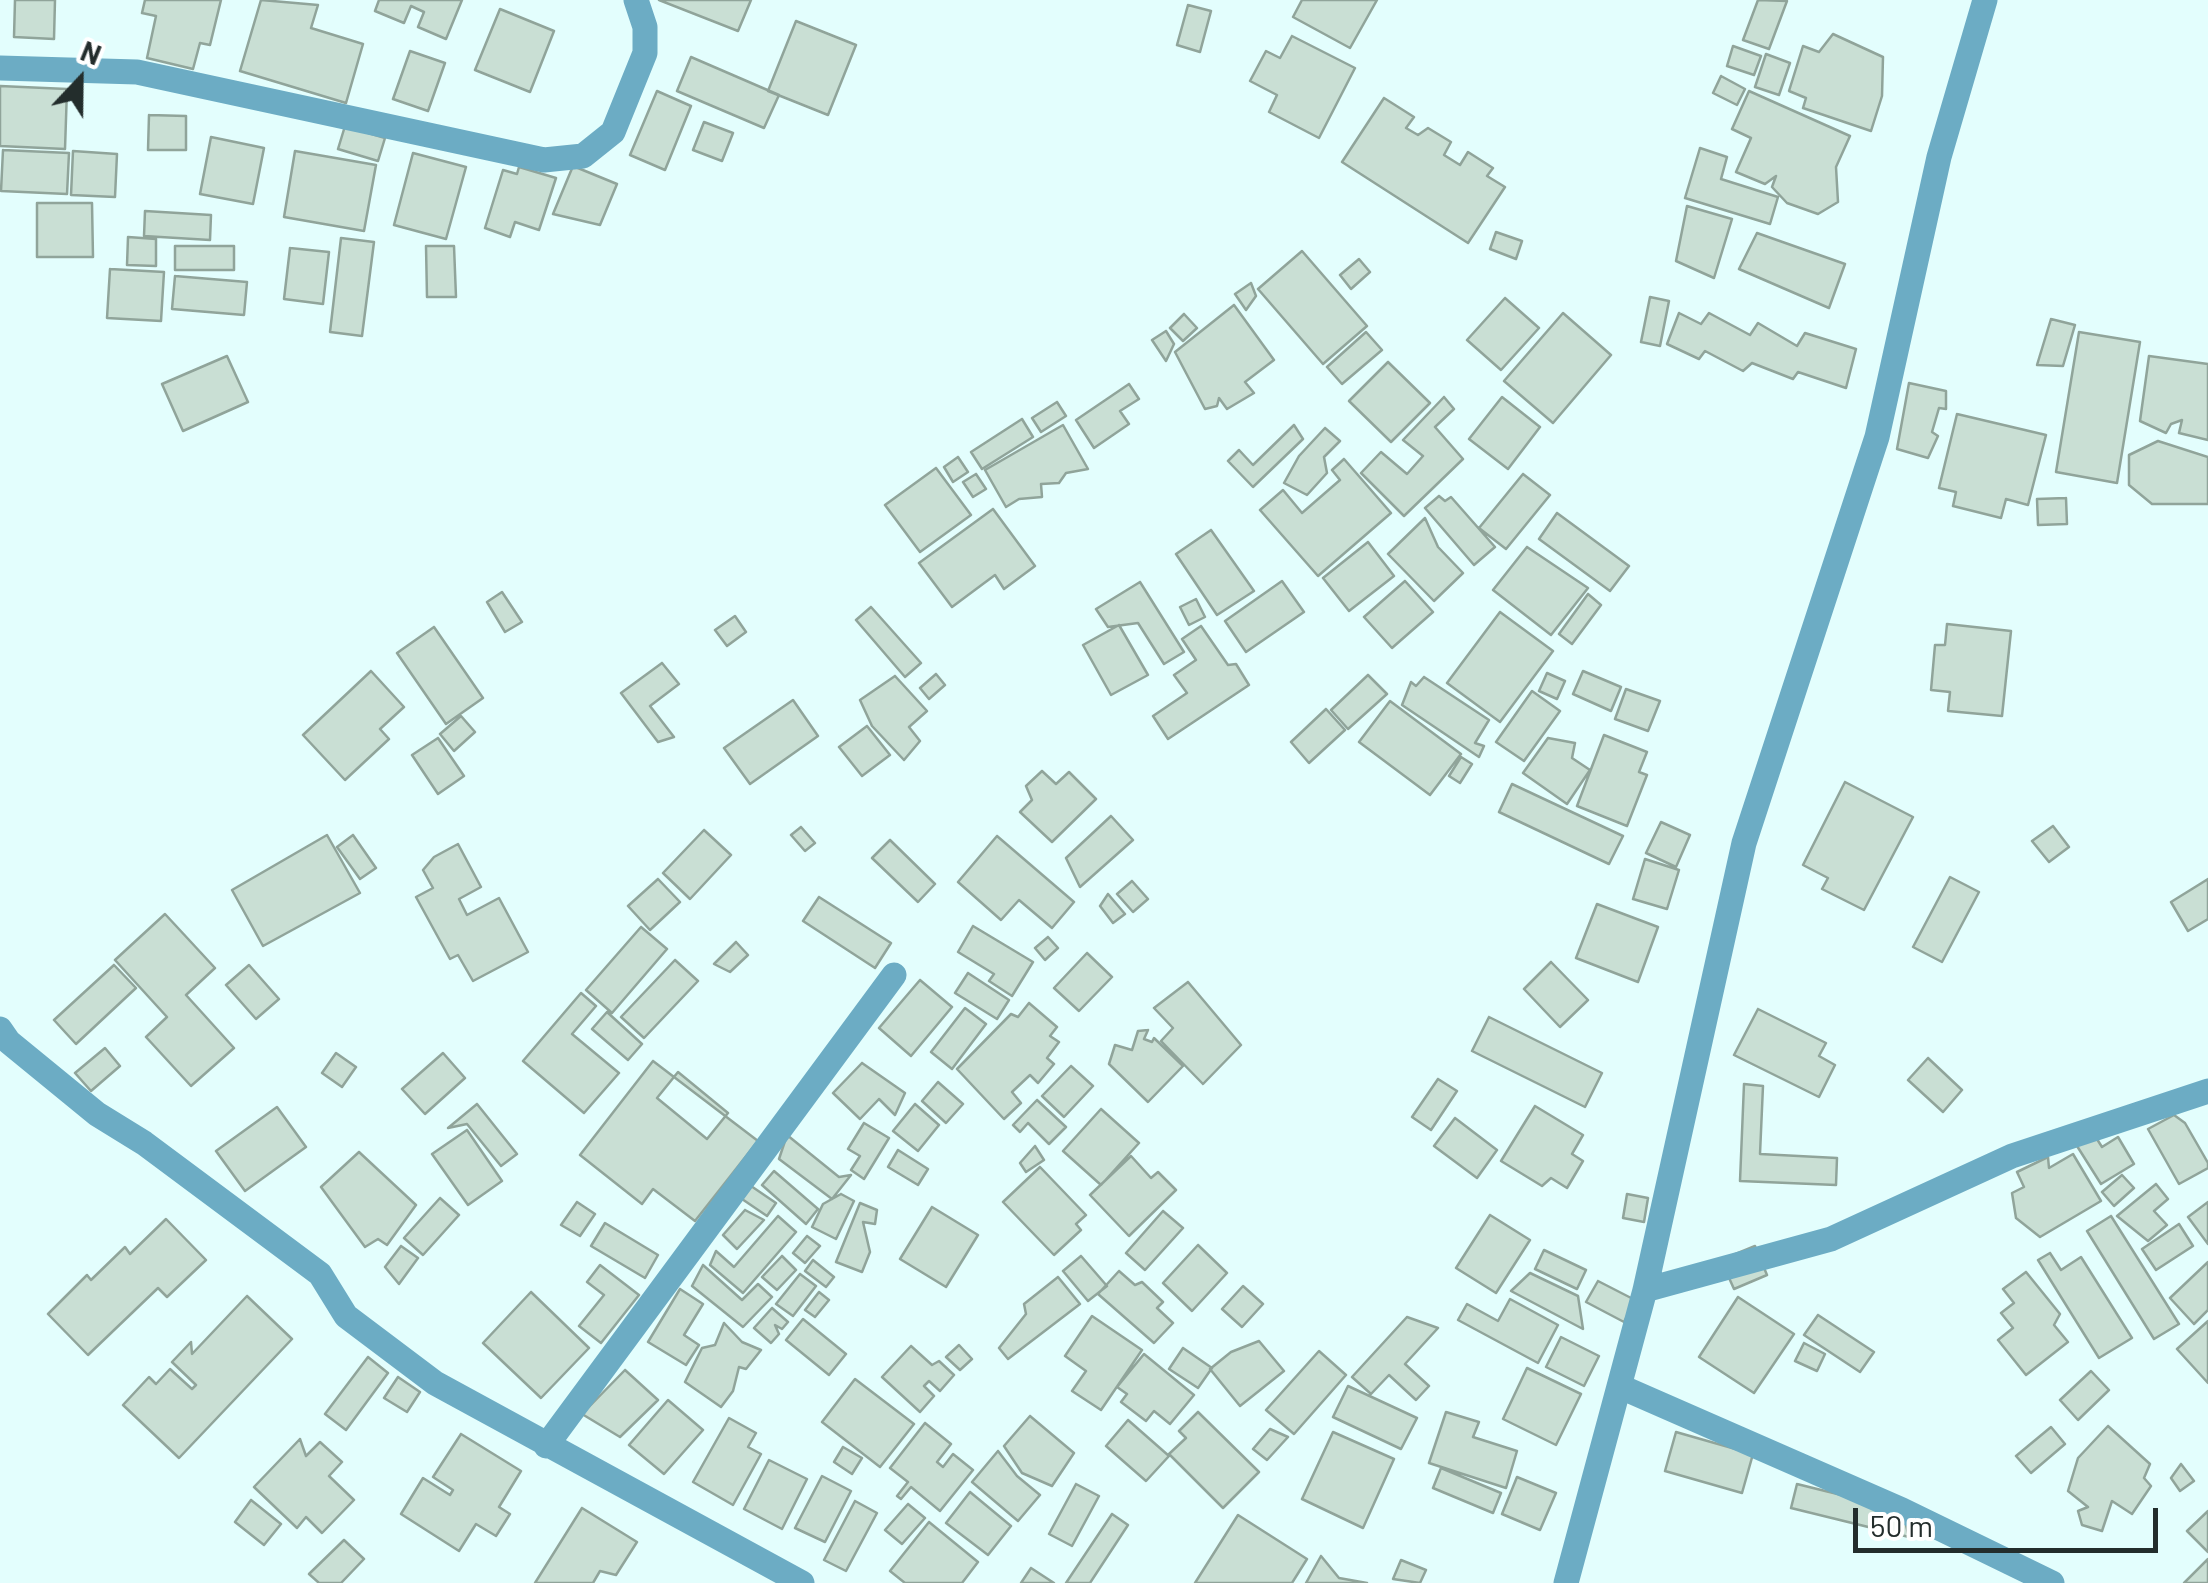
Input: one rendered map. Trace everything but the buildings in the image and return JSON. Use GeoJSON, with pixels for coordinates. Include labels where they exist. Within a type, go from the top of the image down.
{"type":"FeatureCollection","features":[{"type":"Feature","properties":{"kind":"street"},"geometry":{"type":"LineString","coordinates":[[0,68],[136,72],[544,160],[584,156],[613,132],[646,53],[645,26],[636,0]]}},
{"type":"Feature","properties":{"kind":"street"},"geometry":{"type":"LineString","coordinates":[[1566,1583],[1646,1290],[1744,843],[1877,437],[1939,157],[1985,0]]}},
{"type":"Feature","properties":{"kind":"street"},"geometry":{"type":"LineString","coordinates":[[546,1446],[894,975]]}},
{"type":"Feature","properties":{"kind":"street"},"geometry":{"type":"LineString","coordinates":[[0,1029],[9,1042],[70,1094],[144,1143],[320,1274],[346,1316],[400,1358],[459,1398],[802,1583]]}},
{"type":"Feature","properties":{"kind":"street"},"geometry":{"type":"LineString","coordinates":[[1646,1290],[1830,1239],[2012,1156],[2208,1091]]}},
{"type":"Feature","properties":{"kind":"street"},"geometry":{"type":"LineString","coordinates":[[1621,1387],[1902,1510],[2052,1583]]}}]}
